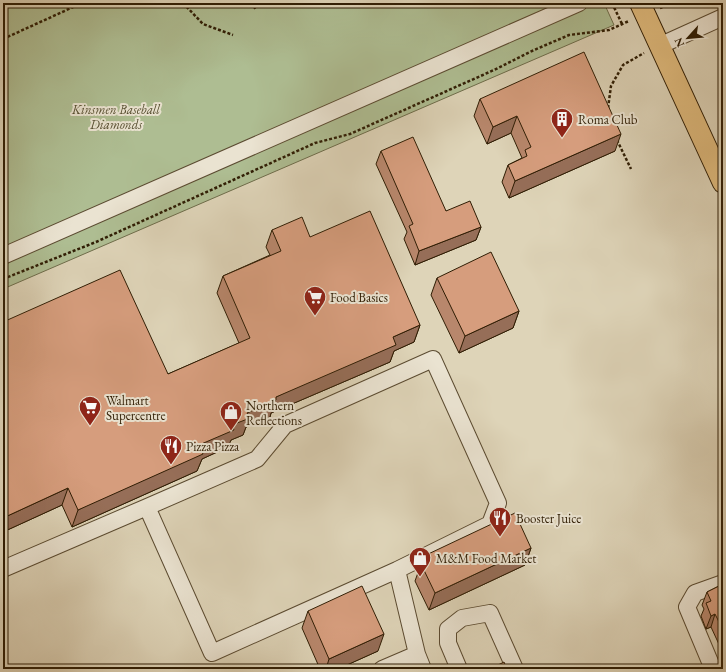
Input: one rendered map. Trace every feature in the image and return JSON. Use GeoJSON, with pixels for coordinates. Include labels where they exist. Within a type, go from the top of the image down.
{"type":"FeatureCollection","features":[{"type":"Feature","properties":{"kind":"main road"},"geometry":{"type":"LineString","coordinates":[[640,3],[721,176]]}},
{"type":"Feature","properties":{"kind":"lane"},"geometry":{"type":"LineString","coordinates":[[3,256],[578,3]]}},
{"type":"Feature","properties":{"kind":"lane"},"geometry":{"type":"LineString","coordinates":[[659,46],[723,17]]}},
{"type":"Feature","properties":{"kind":"lane"},"geometry":{"type":"LineString","coordinates":[[3,569],[147,506],[257,459],[285,425],[433,359],[498,503],[490,524],[397,570],[212,653],[147,506]]}},
{"type":"Feature","properties":{"kind":"lane"},"geometry":{"type":"LineString","coordinates":[[397,570],[417,654],[423,669]]}},
{"type":"Feature","properties":{"kind":"lane"},"geometry":{"type":"LineString","coordinates":[[713,669],[687,607],[695,593],[723,582]]}},
{"type":"Feature","properties":{"kind":"lane"},"geometry":{"type":"LineString","coordinates":[[459,669],[448,644],[448,629],[462,618],[490,613],[515,669]]}},
{"type":"Feature","properties":{"kind":"lane"},"geometry":{"type":"LineString","coordinates":[[382,669],[417,654]]}},
{"type":"Feature","properties":{"kind":"path"},"geometry":{"type":"LineString","coordinates":[[3,39],[82,3]]}},
{"type":"Feature","properties":{"kind":"path"},"geometry":{"type":"LineString","coordinates":[[183,3],[204,24],[233,36]]}},
{"type":"Feature","properties":{"kind":"path"},"geometry":{"type":"LineString","coordinates":[[250,3],[257,10]]}},
{"type":"Feature","properties":{"kind":"path"},"geometry":{"type":"LineString","coordinates":[[612,3],[622,24]]}},
{"type":"Feature","properties":{"kind":"path"},"geometry":{"type":"LineString","coordinates":[[3,279],[96,242],[315,143],[350,134],[569,35],[609,30],[630,21]]}},
{"type":"Feature","properties":{"kind":"path"},"geometry":{"type":"LineString","coordinates":[[610,114],[608,108],[611,86],[622,65],[659,46]]}},
{"type":"Feature","properties":{"kind":"path"},"geometry":{"type":"LineString","coordinates":[[614,135],[631,169]]}},
{"type":"Feature","properties":{"kind":"green space","name":"Kinsmen Baseball Diamonds"},"geometry":{"type":"Polygon","coordinates":[[[3,3],[604,3],[614,25],[3,289],[3,3]]]}},
{"type":"Feature","properties":{"kind":"building","name":"Roma Club"},"geometry":{"type":"Polygon","coordinates":[[[584,52],[621,134],[515,181],[508,165],[527,156],[525,150],[531,147],[517,116],[493,127],[480,99],[584,52]]]}},
{"type":"Feature","properties":{"kind":"building"},"geometry":{"type":"Polygon","coordinates":[[[413,137],[446,211],[470,201],[481,227],[419,251],[409,226],[413,224],[381,151],[413,137]]]}},
{"type":"Feature","properties":{"kind":"building"},"geometry":{"type":"Polygon","coordinates":[[[370,211],[420,325],[393,337],[396,345],[276,397],[276,400],[247,413],[250,418],[232,425],[234,430],[199,445],[203,454],[78,510],[68,488],[3,518],[3,322],[120,270],[168,374],[250,338],[223,276],[281,251],[272,230],[302,217],[310,237],[370,211]]]}},
{"type":"Feature","properties":{"kind":"building"},"geometry":{"type":"Polygon","coordinates":[[[491,252],[519,311],[465,336],[437,278],[491,252]]]}},
{"type":"Feature","properties":{"kind":"building"},"geometry":{"type":"Polygon","coordinates":[[[515,513],[531,548],[435,593],[421,564],[424,556],[515,513]]]}},
{"type":"Feature","properties":{"kind":"building"},"geometry":{"type":"Polygon","coordinates":[[[723,584],[723,630],[715,614],[711,616],[706,603],[711,601],[707,592],[723,584]]]}},
{"type":"Feature","properties":{"kind":"building"},"geometry":{"type":"Polygon","coordinates":[[[362,586],[384,634],[329,659],[308,611],[362,586]]]}},
{"type":"Feature","properties":{"kind":"building"},"geometry":{"type":"Polygon","coordinates":[[[504,662],[507,669],[490,669],[504,662]]]}},
{"type":"Feature","properties":{"kind":"building"},"geometry":{"type":"Polygon","coordinates":[[[679,666],[680,669],[672,669],[679,666]]]}},
{"type":"Feature","properties":{"kind":"place","name":"Roma Club"},"geometry":{"type":"Point","coordinates":[562,138]}},
{"type":"Feature","properties":{"kind":"place","name":"Food Basics"},"geometry":{"type":"Point","coordinates":[315,316]}},
{"type":"Feature","properties":{"kind":"place","name":"Walmart Supercentre"},"geometry":{"type":"Point","coordinates":[90,426]}},
{"type":"Feature","properties":{"kind":"place","name":"Northern Reflections"},"geometry":{"type":"Point","coordinates":[231,432]}},
{"type":"Feature","properties":{"kind":"place","name":"Pizza Pizza"},"geometry":{"type":"Point","coordinates":[171,466]}},
{"type":"Feature","properties":{"kind":"place","name":"Booster Juice"},"geometry":{"type":"Point","coordinates":[500,538]}},
{"type":"Feature","properties":{"kind":"place","name":"M&M Food Market"},"geometry":{"type":"Point","coordinates":[420,578]}}]}
